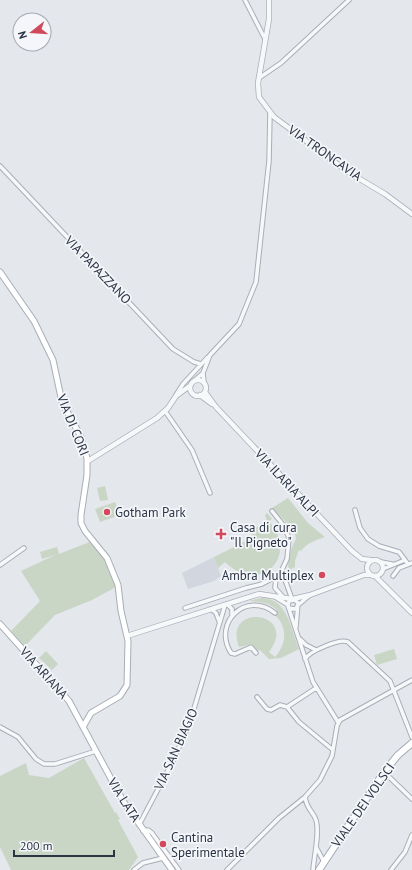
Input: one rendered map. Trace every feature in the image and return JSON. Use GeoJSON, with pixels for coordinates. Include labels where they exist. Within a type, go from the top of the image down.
{"type":"FeatureCollection","features":[{"type":"Feature","properties":{"kind":"main road","name":"VIA DI CORI"},"geometry":{"type":"LineString","coordinates":[[0,272],[18,295],[38,329],[53,362],[62,403],[81,437],[88,461],[81,523],[85,531],[103,551],[113,568],[118,585],[122,616],[127,636],[128,678],[126,689],[120,696],[92,712],[83,727]]}},
{"type":"Feature","properties":{"kind":"main road","name":"VIA ARIANA"},"geometry":{"type":"LineString","coordinates":[[0,624],[67,698],[83,727]]}},
{"type":"Feature","properties":{"kind":"main road","name":"VIA LATA"},"geometry":{"type":"LineString","coordinates":[[83,727],[121,798],[172,870]]}},
{"type":"Feature","properties":{"kind":"main road","name":"VIALE DEI VOLSCI"},"geometry":{"type":"LineString","coordinates":[[321,866],[384,772],[398,755],[412,743]]}},
{"type":"Feature","properties":{"kind":"street"},"geometry":{"type":"LineString","coordinates":[[245,0],[265,39]]}},
{"type":"Feature","properties":{"kind":"street","name":"VIA TRONCAVIA"},"geometry":{"type":"LineString","coordinates":[[269,0],[269,16],[259,78],[259,97],[270,113],[336,163],[385,194],[412,214]]}},
{"type":"Feature","properties":{"kind":"street"},"geometry":{"type":"LineString","coordinates":[[259,78],[281,62],[349,0]]}},
{"type":"Feature","properties":{"kind":"street"},"geometry":{"type":"LineString","coordinates":[[88,461],[165,411],[182,385],[232,334],[240,323],[256,282],[269,158],[270,113]]}},
{"type":"Feature","properties":{"kind":"street","name":"VIA PAPAZZANO"},"geometry":{"type":"LineString","coordinates":[[0,166],[173,349],[194,362],[201,364]]}},
{"type":"Feature","properties":{"kind":"street"},"geometry":{"type":"LineString","coordinates":[[176,396],[191,385],[203,373],[210,355]]}},
{"type":"Feature","properties":{"kind":"street"},"geometry":{"type":"LineString","coordinates":[[182,392],[200,395],[204,392],[206,387],[203,373]]}},
{"type":"Feature","properties":{"kind":"street"},"geometry":{"type":"LineString","coordinates":[[195,380],[204,382]]}},
{"type":"Feature","properties":{"kind":"street"},"geometry":{"type":"LineString","coordinates":[[191,385],[190,389],[194,395]]}},
{"type":"Feature","properties":{"kind":"street","name":"VIA ILARIA ALPI"},"geometry":{"type":"LineString","coordinates":[[204,392],[216,407],[359,557],[367,569]]}},
{"type":"Feature","properties":{"kind":"street","name":"VIA ILARIA ALPI"},"geometry":{"type":"LineString","coordinates":[[200,395],[216,407]]}},
{"type":"Feature","properties":{"kind":"street"},"geometry":{"type":"LineString","coordinates":[[165,411],[192,450],[210,493]]}},
{"type":"Feature","properties":{"kind":"street"},"geometry":{"type":"LineString","coordinates":[[355,510],[360,528],[368,539],[379,546],[398,552],[410,564],[397,570],[393,576]]}},
{"type":"Feature","properties":{"kind":"street"},"geometry":{"type":"LineString","coordinates":[[185,608],[257,586],[277,576],[286,563],[289,541],[284,526],[272,511]]}},
{"type":"Feature","properties":{"kind":"street"},"geometry":{"type":"LineString","coordinates":[[0,565],[24,548]]}},
{"type":"Feature","properties":{"kind":"street"},"geometry":{"type":"LineString","coordinates":[[359,557],[371,560],[376,559],[381,562],[393,564]]}},
{"type":"Feature","properties":{"kind":"street"},"geometry":{"type":"LineString","coordinates":[[364,575],[371,560]]}},
{"type":"Feature","properties":{"kind":"street"},"geometry":{"type":"LineString","coordinates":[[127,636],[259,594],[292,599],[310,595],[364,575],[379,575],[383,570],[393,564],[405,560]]}},
{"type":"Feature","properties":{"kind":"street"},"geometry":{"type":"LineString","coordinates":[[381,562],[385,586]]}},
{"type":"Feature","properties":{"kind":"street"},"geometry":{"type":"LineString","coordinates":[[367,569],[412,613]]}},
{"type":"Feature","properties":{"kind":"street"},"geometry":{"type":"LineString","coordinates":[[277,576],[275,589],[283,598]]}},
{"type":"Feature","properties":{"kind":"street"},"geometry":{"type":"LineString","coordinates":[[277,576],[284,577],[292,599],[297,602],[296,630]]}},
{"type":"Feature","properties":{"kind":"street"},"geometry":{"type":"LineString","coordinates":[[257,586],[259,594]]}},
{"type":"Feature","properties":{"kind":"street"},"geometry":{"type":"LineString","coordinates":[[250,587],[253,596]]}},
{"type":"Feature","properties":{"kind":"street"},"geometry":{"type":"LineString","coordinates":[[274,596],[292,609],[297,607],[310,595]]}},
{"type":"Feature","properties":{"kind":"street"},"geometry":{"type":"LineString","coordinates":[[227,870],[277,820],[305,797],[325,772],[333,750],[338,722],[316,688],[288,606],[292,599]]}},
{"type":"Feature","properties":{"kind":"street"},"geometry":{"type":"LineString","coordinates":[[239,600],[240,610]]}},
{"type":"Feature","properties":{"kind":"street"},"geometry":{"type":"LineString","coordinates":[[196,605],[199,614]]}},
{"type":"Feature","properties":{"kind":"street"},"geometry":{"type":"LineString","coordinates":[[226,605],[232,609],[232,616]]}},
{"type":"Feature","properties":{"kind":"street","name":"VIA SAN BIAGIO"},"geometry":{"type":"LineString","coordinates":[[139,825],[190,722],[226,605]]}},
{"type":"Feature","properties":{"kind":"street"},"geometry":{"type":"LineString","coordinates":[[256,653],[251,647],[235,654],[230,652],[226,634],[228,623],[232,616],[240,610],[256,606],[266,608],[275,613]]}},
{"type":"Feature","properties":{"kind":"street"},"geometry":{"type":"LineString","coordinates":[[211,609],[217,614],[219,624]]}},
{"type":"Feature","properties":{"kind":"street"},"geometry":{"type":"LineString","coordinates":[[297,634],[305,644],[317,650]]}},
{"type":"Feature","properties":{"kind":"street"},"geometry":{"type":"LineString","coordinates":[[306,659],[311,653],[317,650],[342,641],[347,641],[387,678],[393,689],[412,737]]}},
{"type":"Feature","properties":{"kind":"street"},"geometry":{"type":"LineString","coordinates":[[338,722],[393,689],[412,680]]}},
{"type":"Feature","properties":{"kind":"street"},"geometry":{"type":"LineString","coordinates":[[287,707],[316,688]]}},
{"type":"Feature","properties":{"kind":"street"},"geometry":{"type":"LineString","coordinates":[[258,698],[268,710],[281,704],[287,707],[297,720],[333,750]]}},
{"type":"Feature","properties":{"kind":"street"},"geometry":{"type":"LineString","coordinates":[[0,727],[16,735],[36,759],[44,764],[53,764],[96,751]]}},
{"type":"Feature","properties":{"kind":"street"},"geometry":{"type":"LineString","coordinates":[[384,772],[412,799]]}},
{"type":"Feature","properties":{"kind":"street"},"geometry":{"type":"LineString","coordinates":[[305,797],[308,809],[314,815],[316,822],[313,870]]}},
{"type":"Feature","properties":{"kind":"street"},"geometry":{"type":"LineString","coordinates":[[143,831],[148,830],[152,833],[179,870]]}},
{"type":"Feature","properties":{"kind":"street"},"geometry":{"type":"LineString","coordinates":[[391,870],[405,852],[412,835]]}},
{"type":"Feature","properties":{"kind":"street"},"geometry":{"type":"LineString","coordinates":[[315,846],[319,852],[321,866]]}},
{"type":"Feature","properties":{"kind":"street"},"geometry":{"type":"LineString","coordinates":[[319,852],[324,854],[330,853]]}},
{"type":"Feature","properties":{"kind":"street"},"geometry":{"type":"LineString","coordinates":[[134,870],[141,864],[163,858]]}},
{"type":"Feature","properties":{"kind":"street"},"geometry":{"type":"LineString","coordinates":[[170,858],[182,870]]}},
{"type":"Feature","properties":{"kind":"street"},"geometry":{"type":"LineString","coordinates":[[314,859],[321,866]]}},
{"type":"Feature","properties":{"kind":"shaded area"},"geometry":{"type":"Polygon","coordinates":[[[214,557],[221,576],[214,581],[188,589],[182,573],[214,557]]]}},
{"type":"Feature","properties":{"kind":"green space","name":"Gotham Park"},"geometry":{"type":"Polygon","coordinates":[[[105,486],[108,500],[100,501],[97,488],[105,486]]]}},
{"type":"Feature","properties":{"kind":"green space"},"geometry":{"type":"Polygon","coordinates":[[[288,498],[308,523],[325,537],[309,544],[301,551],[299,550],[295,561],[295,567],[289,570],[289,558],[296,539],[295,534],[289,531],[285,521],[272,508],[288,498]]]}},
{"type":"Feature","properties":{"kind":"green space","name":"Gotham Park"},"geometry":{"type":"Polygon","coordinates":[[[115,502],[120,515],[100,522],[95,509],[115,502]]]}},
{"type":"Feature","properties":{"kind":"green space"},"geometry":{"type":"Polygon","coordinates":[[[267,513],[272,519],[269,521],[277,534],[280,547],[278,559],[272,568],[262,573],[251,575],[238,571],[225,562],[218,568],[214,557],[254,537],[250,531],[267,521],[265,515],[267,513]]]}},
{"type":"Feature","properties":{"kind":"green space"},"geometry":{"type":"Polygon","coordinates":[[[92,541],[107,561],[116,587],[92,600],[55,615],[24,647],[11,631],[40,601],[21,571],[55,555],[42,559],[40,552],[57,547],[59,554],[92,541]]]}},
{"type":"Feature","properties":{"kind":"green space"},"geometry":{"type":"Polygon","coordinates":[[[261,598],[270,599],[282,608],[287,616],[299,649],[281,658],[269,659],[260,650],[257,651],[252,644],[239,647],[237,633],[241,623],[249,618],[259,617],[269,621],[275,628],[276,638],[269,652],[275,657],[282,646],[284,641],[284,630],[279,619],[274,614],[277,610],[274,607],[261,602],[249,601],[261,598]]]}},
{"type":"Feature","properties":{"kind":"green space"},"geometry":{"type":"Polygon","coordinates":[[[394,649],[397,659],[377,665],[374,655],[394,649]]]}},
{"type":"Feature","properties":{"kind":"green space"},"geometry":{"type":"Polygon","coordinates":[[[46,651],[58,664],[52,670],[39,658],[46,651]]]}},
{"type":"Feature","properties":{"kind":"green space"},"geometry":{"type":"Polygon","coordinates":[[[84,758],[115,813],[116,812],[120,819],[118,820],[138,857],[129,870],[11,870],[0,847],[0,776],[26,763],[29,775],[49,778],[84,758]]]}},
{"type":"Feature","properties":{"kind":"place","name":"Gotham Park"},"geometry":{"type":"Point","coordinates":[107,512]}},
{"type":"Feature","properties":{"kind":"place","name":"Casa di cura \"Il Pigneto\""},"geometry":{"type":"Point","coordinates":[221,534]}},
{"type":"Feature","properties":{"kind":"place","name":"Ambra Multiplex"},"geometry":{"type":"Point","coordinates":[322,575]}},
{"type":"Feature","properties":{"kind":"place","name":"Cantina Sperimentale"},"geometry":{"type":"Point","coordinates":[163,844]}}]}
